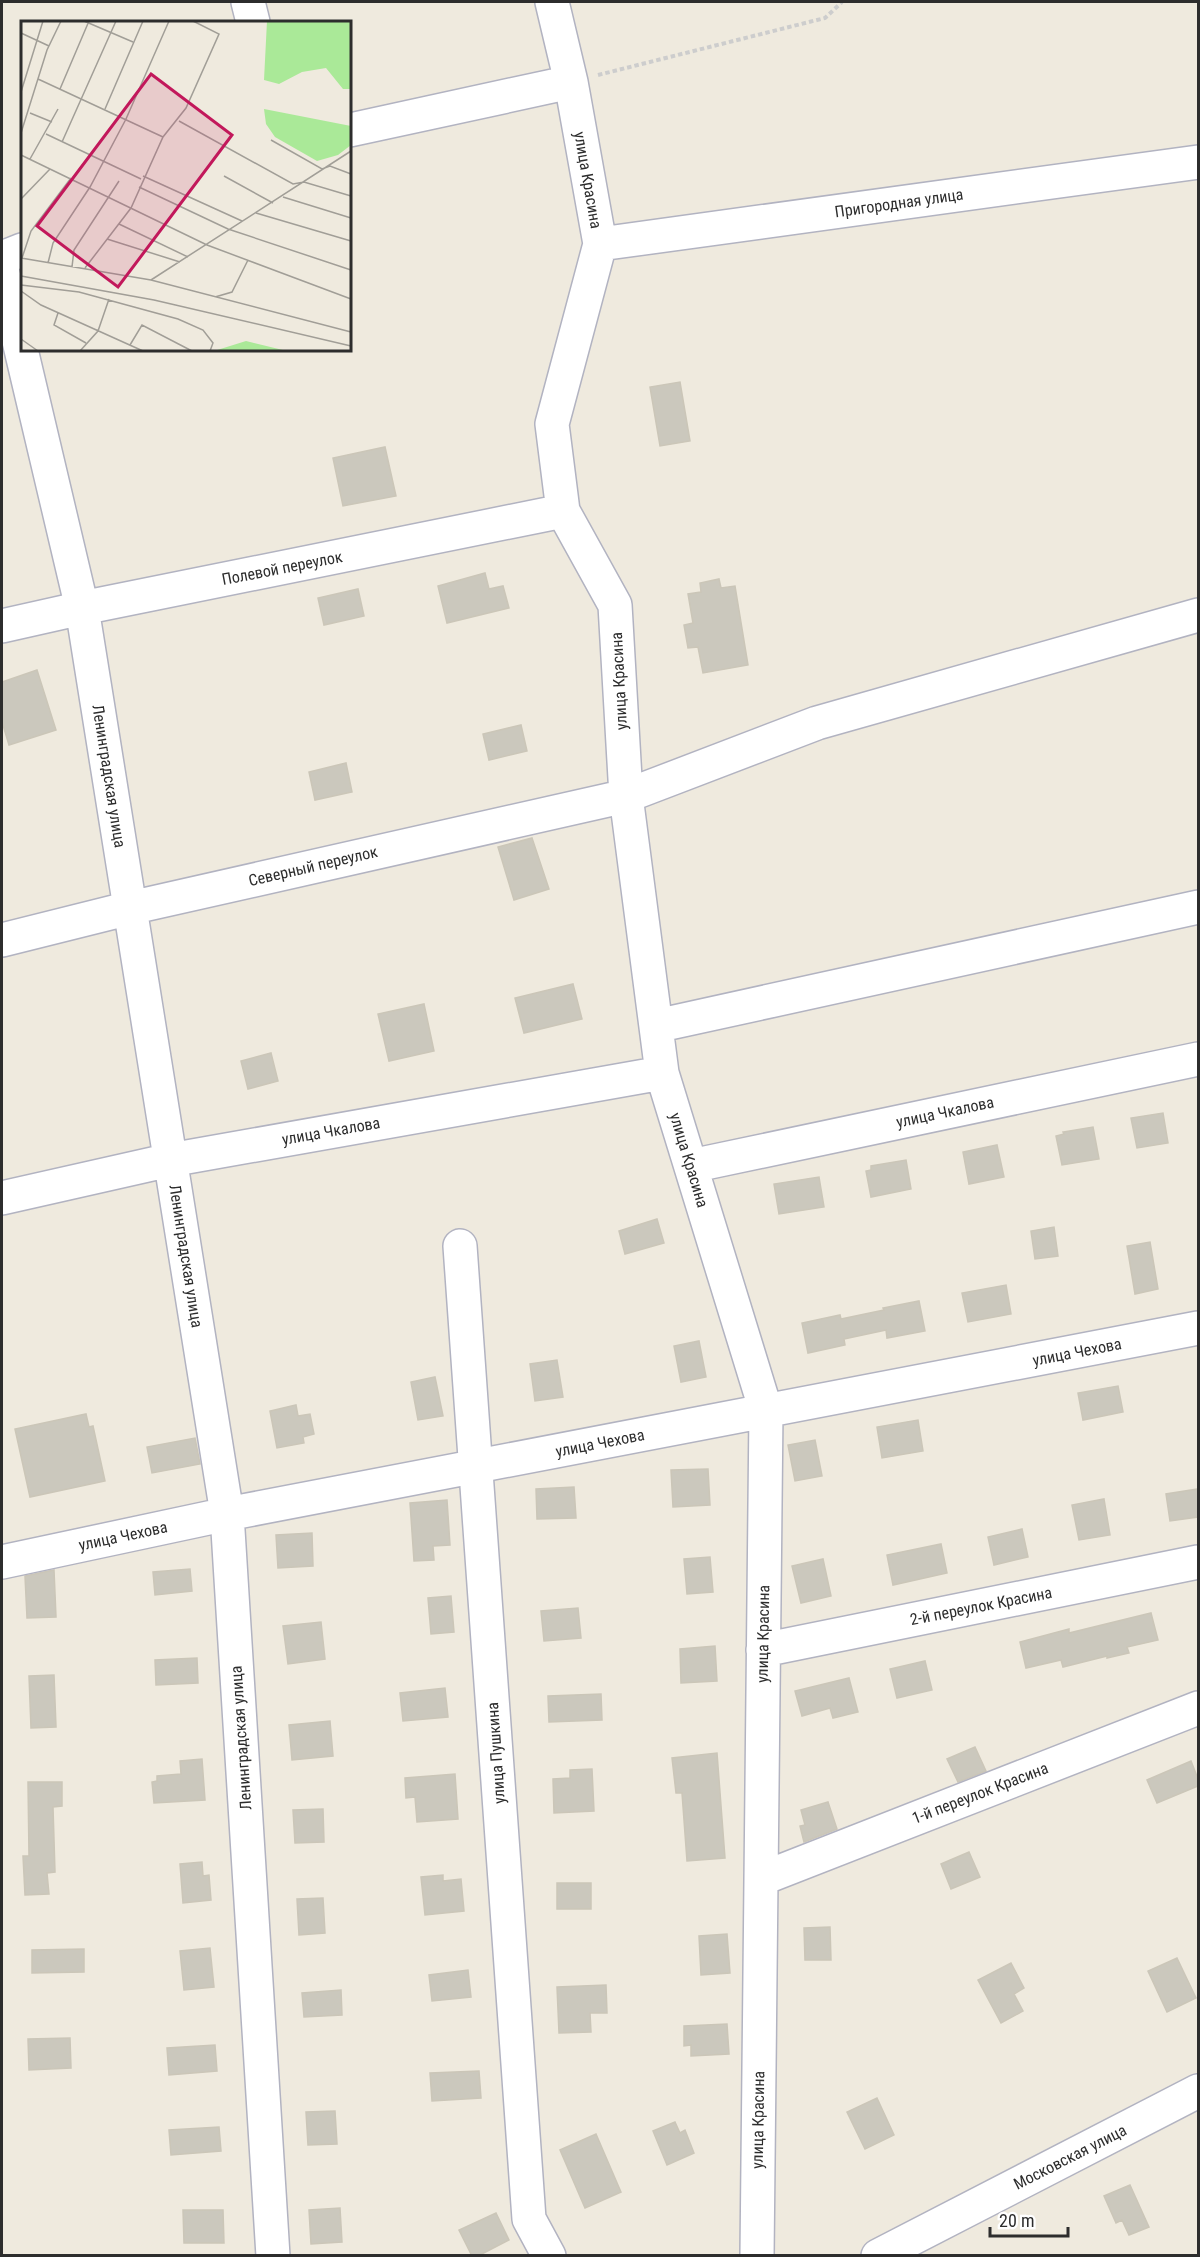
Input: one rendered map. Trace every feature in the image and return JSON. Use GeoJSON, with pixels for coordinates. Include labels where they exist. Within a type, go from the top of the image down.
{"type":"FeatureCollection","features":[{"type":"Feature","properties":{"kind":"street"},"geometry":{"type":"LineString","coordinates":[[248,2],[253,21]]}},
{"type":"Feature","properties":{"kind":"street","name":"улица Красина"},"geometry":{"type":"LineString","coordinates":[[552,2],[571,82],[600,244],[552,424],[564,511],[615,605],[626,796],[662,1073],[766,1411],[757,2256]]}},
{"type":"Feature","properties":{"kind":"street"},"geometry":{"type":"LineString","coordinates":[[351,130],[571,82]]}},
{"type":"Feature","properties":{"kind":"street","name":"Пригородная улица"},"geometry":{"type":"LineString","coordinates":[[600,244],[1198,162]]}},
{"type":"Feature","properties":{"kind":"street"},"geometry":{"type":"LineString","coordinates":[[2,258],[21,250]]}},
{"type":"Feature","properties":{"kind":"street","name":"Ленинградская улица"},"geometry":{"type":"LineString","coordinates":[[2,269],[21,350]]}},
{"type":"Feature","properties":{"kind":"street","name":"Ленинградская улица"},"geometry":{"type":"LineString","coordinates":[[21,351],[82,608],[227,1514],[273,2256]]}},
{"type":"Feature","properties":{"kind":"street","name":"Полевой переулок"},"geometry":{"type":"LineString","coordinates":[[2,626],[564,511]]}},
{"type":"Feature","properties":{"kind":"street","name":"Северный переулок"},"geometry":{"type":"LineString","coordinates":[[2,940],[130,908],[626,796],[817,723],[1198,615]]}},
{"type":"Feature","properties":{"kind":"street"},"geometry":{"type":"LineString","coordinates":[[656,1026],[1198,907]]}},
{"type":"Feature","properties":{"kind":"street","name":"улица Чкалова"},"geometry":{"type":"LineString","coordinates":[[691,1166],[1198,1059]]}},
{"type":"Feature","properties":{"kind":"street","name":"улица Чкалова"},"geometry":{"type":"LineString","coordinates":[[2,1198],[170,1160],[662,1073]]}},
{"type":"Feature","properties":{"kind":"street","name":"улица Пушкина"},"geometry":{"type":"LineString","coordinates":[[460,1246],[529,2219],[549,2256]]}},
{"type":"Feature","properties":{"kind":"street","name":"улица Чехова"},"geometry":{"type":"LineString","coordinates":[[2,1562],[227,1514],[1198,1328]]}},
{"type":"Feature","properties":{"kind":"street","name":"2-й переулок Красина"},"geometry":{"type":"LineString","coordinates":[[763,1650],[1198,1562]]}},
{"type":"Feature","properties":{"kind":"street","name":"1-й переулок Красина"},"geometry":{"type":"LineString","coordinates":[[761,1879],[1198,1708]]}},
{"type":"Feature","properties":{"kind":"street","name":"Московская улица"},"geometry":{"type":"LineString","coordinates":[[878,2256],[1198,2091]]}},
{"type":"Feature","properties":{"kind":"path"},"geometry":{"type":"LineString","coordinates":[[571,82],[825,18],[842,2]]}},
{"type":"Feature","properties":{"kind":"building"},"geometry":{"type":"Polygon","coordinates":[[[680,382],[690,441],[660,446],[650,387],[680,382]]]}},
{"type":"Feature","properties":{"kind":"building"},"geometry":{"type":"Polygon","coordinates":[[[385,447],[396,496],[343,506],[333,458],[385,447]]]}},
{"type":"Feature","properties":{"kind":"building"},"geometry":{"type":"Polygon","coordinates":[[[485,573],[489,589],[503,586],[509,608],[447,623],[438,586],[485,573]]]}},
{"type":"Feature","properties":{"kind":"building"},"geometry":{"type":"Polygon","coordinates":[[[719,579],[721,588],[735,586],[748,665],[703,673],[698,647],[688,648],[684,625],[693,623],[688,594],[701,592],[700,583],[719,579]]]}},
{"type":"Feature","properties":{"kind":"building"},"geometry":{"type":"Polygon","coordinates":[[[358,589],[364,616],[324,625],[318,598],[358,589]]]}},
{"type":"Feature","properties":{"kind":"building"},"geometry":{"type":"Polygon","coordinates":[[[37,670],[56,730],[9,745],[2,722],[2,682],[37,670]]]}},
{"type":"Feature","properties":{"kind":"building"},"geometry":{"type":"Polygon","coordinates":[[[521,725],[527,751],[489,760],[483,734],[521,725]]]}},
{"type":"Feature","properties":{"kind":"building"},"geometry":{"type":"Polygon","coordinates":[[[346,763],[352,792],[315,800],[309,772],[346,763]]]}},
{"type":"Feature","properties":{"kind":"building"},"geometry":{"type":"Polygon","coordinates":[[[532,838],[549,889],[514,900],[498,847],[532,838]]]}},
{"type":"Feature","properties":{"kind":"building"},"geometry":{"type":"Polygon","coordinates":[[[573,984],[582,1019],[524,1033],[515,998],[573,984]]]}},
{"type":"Feature","properties":{"kind":"building"},"geometry":{"type":"Polygon","coordinates":[[[424,1004],[434,1051],[389,1061],[378,1014],[424,1004]]]}},
{"type":"Feature","properties":{"kind":"building"},"geometry":{"type":"Polygon","coordinates":[[[271,1053],[278,1081],[248,1089],[241,1061],[271,1053]]]}},
{"type":"Feature","properties":{"kind":"building"},"geometry":{"type":"Polygon","coordinates":[[[1163,1113],[1168,1143],[1137,1148],[1131,1118],[1163,1113]]]}},
{"type":"Feature","properties":{"kind":"building"},"geometry":{"type":"Polygon","coordinates":[[[1093,1127],[1099,1159],[1062,1165],[1056,1136],[1064,1134],[1063,1132],[1093,1127]]]}},
{"type":"Feature","properties":{"kind":"building"},"geometry":{"type":"Polygon","coordinates":[[[997,1145],[1004,1177],[969,1184],[963,1152],[997,1145]]]}},
{"type":"Feature","properties":{"kind":"building"},"geometry":{"type":"Polygon","coordinates":[[[906,1160],[911,1189],[871,1197],[866,1171],[871,1170],[871,1166],[906,1160]]]}},
{"type":"Feature","properties":{"kind":"building"},"geometry":{"type":"Polygon","coordinates":[[[819,1177],[824,1207],[779,1214],[774,1184],[819,1177]]]}},
{"type":"Feature","properties":{"kind":"building"},"geometry":{"type":"Polygon","coordinates":[[[657,1219],[664,1243],[625,1254],[619,1231],[657,1219]]]}},
{"type":"Feature","properties":{"kind":"building"},"geometry":{"type":"Polygon","coordinates":[[[1054,1227],[1058,1256],[1035,1259],[1031,1231],[1054,1227]]]}},
{"type":"Feature","properties":{"kind":"building"},"geometry":{"type":"Polygon","coordinates":[[[1150,1242],[1158,1289],[1135,1294],[1127,1246],[1150,1242]]]}},
{"type":"Feature","properties":{"kind":"building"},"geometry":{"type":"Polygon","coordinates":[[[1006,1285],[1011,1314],[968,1322],[962,1293],[1006,1285]]]}},
{"type":"Feature","properties":{"kind":"building"},"geometry":{"type":"Polygon","coordinates":[[[919,1301],[925,1331],[887,1338],[886,1330],[844,1339],[845,1345],[808,1353],[802,1323],[840,1315],[841,1319],[919,1301]]]}},
{"type":"Feature","properties":{"kind":"building"},"geometry":{"type":"Polygon","coordinates":[[[699,1341],[706,1377],[681,1382],[674,1346],[699,1341]]]}},
{"type":"Feature","properties":{"kind":"building"},"geometry":{"type":"Polygon","coordinates":[[[557,1360],[563,1397],[535,1401],[530,1364],[557,1360]]]}},
{"type":"Feature","properties":{"kind":"building"},"geometry":{"type":"Polygon","coordinates":[[[435,1377],[443,1416],[418,1420],[411,1382],[435,1377]]]}},
{"type":"Feature","properties":{"kind":"building"},"geometry":{"type":"Polygon","coordinates":[[[1118,1386],[1123,1412],[1083,1420],[1078,1393],[1118,1386]]]}},
{"type":"Feature","properties":{"kind":"building"},"geometry":{"type":"Polygon","coordinates":[[[296,1405],[298,1416],[310,1414],[314,1434],[303,1437],[304,1443],[277,1448],[270,1411],[296,1405]]]}},
{"type":"Feature","properties":{"kind":"building"},"geometry":{"type":"Polygon","coordinates":[[[86,1414],[89,1427],[93,1426],[105,1481],[30,1497],[15,1429],[86,1414]]]}},
{"type":"Feature","properties":{"kind":"building"},"geometry":{"type":"Polygon","coordinates":[[[918,1420],[923,1451],[882,1458],[877,1427],[918,1420]]]}},
{"type":"Feature","properties":{"kind":"building"},"geometry":{"type":"Polygon","coordinates":[[[195,1438],[200,1464],[152,1473],[147,1447],[195,1438]]]}},
{"type":"Feature","properties":{"kind":"building"},"geometry":{"type":"Polygon","coordinates":[[[815,1440],[822,1476],[795,1481],[788,1445],[815,1440]]]}},
{"type":"Feature","properties":{"kind":"building"},"geometry":{"type":"Polygon","coordinates":[[[708,1469],[710,1505],[673,1507],[671,1470],[708,1469]]]}},
{"type":"Feature","properties":{"kind":"building"},"geometry":{"type":"Polygon","coordinates":[[[574,1487],[576,1518],[537,1519],[536,1489],[574,1487]]]}},
{"type":"Feature","properties":{"kind":"building"},"geometry":{"type":"Polygon","coordinates":[[[1198,1489],[1198,1517],[1170,1521],[1166,1494],[1198,1489]]]}},
{"type":"Feature","properties":{"kind":"building"},"geometry":{"type":"Polygon","coordinates":[[[1104,1499],[1110,1535],[1079,1540],[1072,1505],[1104,1499]]]}},
{"type":"Feature","properties":{"kind":"building"},"geometry":{"type":"Polygon","coordinates":[[[447,1500],[450,1545],[433,1546],[434,1560],[414,1561],[410,1503],[447,1500]]]}},
{"type":"Feature","properties":{"kind":"building"},"geometry":{"type":"Polygon","coordinates":[[[1022,1529],[1028,1557],[994,1565],[988,1537],[1022,1529]]]}},
{"type":"Feature","properties":{"kind":"building"},"geometry":{"type":"Polygon","coordinates":[[[312,1533],[313,1566],[278,1568],[276,1535],[312,1533]]]}},
{"type":"Feature","properties":{"kind":"building"},"geometry":{"type":"Polygon","coordinates":[[[941,1544],[947,1573],[893,1585],[887,1555],[941,1544]]]}},
{"type":"Feature","properties":{"kind":"building"},"geometry":{"type":"Polygon","coordinates":[[[710,1557],[713,1592],[687,1594],[684,1559],[710,1557]]]}},
{"type":"Feature","properties":{"kind":"building"},"geometry":{"type":"Polygon","coordinates":[[[823,1559],[831,1596],[801,1603],[792,1566],[823,1559]]]}},
{"type":"Feature","properties":{"kind":"building"},"geometry":{"type":"Polygon","coordinates":[[[190,1569],[192,1591],[155,1595],[153,1572],[190,1569]]]}},
{"type":"Feature","properties":{"kind":"building"},"geometry":{"type":"Polygon","coordinates":[[[54,1570],[56,1617],[27,1618],[25,1576],[54,1570]]]}},
{"type":"Feature","properties":{"kind":"building"},"geometry":{"type":"Polygon","coordinates":[[[451,1596],[454,1632],[431,1634],[428,1598],[451,1596]]]}},
{"type":"Feature","properties":{"kind":"building"},"geometry":{"type":"Polygon","coordinates":[[[578,1608],[581,1638],[544,1641],[541,1611],[578,1608]]]}},
{"type":"Feature","properties":{"kind":"building"},"geometry":{"type":"Polygon","coordinates":[[[1151,1613],[1158,1640],[1127,1647],[1129,1653],[1063,1667],[1061,1660],[1026,1668],[1020,1642],[1069,1629],[1069,1633],[1151,1613]]]}},
{"type":"Feature","properties":{"kind":"building"},"geometry":{"type":"Polygon","coordinates":[[[321,1622],[325,1659],[288,1664],[283,1626],[321,1622]]]}},
{"type":"Feature","properties":{"kind":"building"},"geometry":{"type":"Polygon","coordinates":[[[715,1646],[717,1681],[681,1683],[680,1649],[715,1646]]]}},
{"type":"Feature","properties":{"kind":"building"},"geometry":{"type":"Polygon","coordinates":[[[197,1658],[198,1683],[156,1685],[155,1660],[197,1658]]]}},
{"type":"Feature","properties":{"kind":"building"},"geometry":{"type":"Polygon","coordinates":[[[925,1661],[932,1690],[897,1698],[890,1669],[925,1661]]]}},
{"type":"Feature","properties":{"kind":"building"},"geometry":{"type":"Polygon","coordinates":[[[54,1675],[56,1727],[31,1728],[29,1676],[54,1675]]]}},
{"type":"Feature","properties":{"kind":"building"},"geometry":{"type":"Polygon","coordinates":[[[849,1678],[858,1712],[833,1718],[830,1708],[802,1716],[795,1691],[849,1678]]]}},
{"type":"Feature","properties":{"kind":"building"},"geometry":{"type":"Polygon","coordinates":[[[445,1688],[448,1717],[403,1721],[400,1693],[445,1688]]]}},
{"type":"Feature","properties":{"kind":"building"},"geometry":{"type":"Polygon","coordinates":[[[601,1694],[602,1720],[549,1722],[548,1696],[601,1694]]]}},
{"type":"Feature","properties":{"kind":"building"},"geometry":{"type":"Polygon","coordinates":[[[330,1721],[333,1756],[292,1760],[289,1725],[330,1721]]]}},
{"type":"Feature","properties":{"kind":"building"},"geometry":{"type":"Polygon","coordinates":[[[975,1747],[986,1771],[958,1782],[947,1759],[975,1747]]]}},
{"type":"Feature","properties":{"kind":"building"},"geometry":{"type":"Polygon","coordinates":[[[717,1753],[725,1858],[687,1861],[682,1793],[676,1793],[672,1758],[717,1753]]]}},
{"type":"Feature","properties":{"kind":"building"},"geometry":{"type":"Polygon","coordinates":[[[202,1759],[205,1800],[154,1803],[152,1782],[157,1781],[157,1776],[181,1774],[180,1761],[202,1759]]]}},
{"type":"Feature","properties":{"kind":"building"},"geometry":{"type":"Polygon","coordinates":[[[1191,1761],[1198,1779],[1198,1786],[1157,1803],[1147,1780],[1191,1761]]]}},
{"type":"Feature","properties":{"kind":"building"},"geometry":{"type":"Polygon","coordinates":[[[592,1769],[594,1811],[554,1813],[553,1779],[570,1778],[570,1770],[592,1769]]]}},
{"type":"Feature","properties":{"kind":"building"},"geometry":{"type":"Polygon","coordinates":[[[455,1774],[458,1819],[417,1822],[415,1797],[406,1798],[405,1778],[455,1774]]]}},
{"type":"Feature","properties":{"kind":"building"},"geometry":{"type":"Polygon","coordinates":[[[28,1782],[62,1782],[62,1806],[53,1807],[55,1872],[47,1873],[49,1894],[25,1895],[23,1856],[29,1856],[28,1782]]]}},
{"type":"Feature","properties":{"kind":"building"},"geometry":{"type":"Polygon","coordinates":[[[828,1802],[837,1829],[804,1842],[800,1826],[805,1825],[801,1810],[828,1802]]]}},
{"type":"Feature","properties":{"kind":"building"},"geometry":{"type":"Polygon","coordinates":[[[323,1809],[324,1842],[295,1843],[293,1810],[323,1809]]]}},
{"type":"Feature","properties":{"kind":"building"},"geometry":{"type":"Polygon","coordinates":[[[969,1852],[980,1877],[951,1889],[941,1864],[969,1852]]]}},
{"type":"Feature","properties":{"kind":"building"},"geometry":{"type":"Polygon","coordinates":[[[202,1862],[203,1876],[209,1875],[211,1900],[183,1903],[180,1864],[202,1862]]]}},
{"type":"Feature","properties":{"kind":"building"},"geometry":{"type":"Polygon","coordinates":[[[443,1875],[443,1881],[461,1879],[464,1911],[425,1915],[421,1877],[443,1875]]]}},
{"type":"Feature","properties":{"kind":"building"},"geometry":{"type":"Polygon","coordinates":[[[557,1883],[591,1883],[591,1909],[557,1909],[557,1883]]]}},
{"type":"Feature","properties":{"kind":"building"},"geometry":{"type":"Polygon","coordinates":[[[323,1898],[325,1933],[299,1935],[297,1899],[323,1898]]]}},
{"type":"Feature","properties":{"kind":"building"},"geometry":{"type":"Polygon","coordinates":[[[830,1927],[831,1960],[805,1960],[804,1928],[830,1927]]]}},
{"type":"Feature","properties":{"kind":"building"},"geometry":{"type":"Polygon","coordinates":[[[727,1934],[730,1973],[701,1975],[699,1936],[727,1934]]]}},
{"type":"Feature","properties":{"kind":"building"},"geometry":{"type":"Polygon","coordinates":[[[210,1948],[214,1987],[184,1990],[180,1951],[210,1948]]]}},
{"type":"Feature","properties":{"kind":"building"},"geometry":{"type":"Polygon","coordinates":[[[84,1949],[84,1972],[32,1973],[32,1950],[84,1949]]]}},
{"type":"Feature","properties":{"kind":"building"},"geometry":{"type":"Polygon","coordinates":[[[1177,1958],[1196,1998],[1167,2012],[1148,1971],[1177,1958]]]}},
{"type":"Feature","properties":{"kind":"building"},"geometry":{"type":"Polygon","coordinates":[[[1011,1963],[1024,1988],[1014,1994],[1023,2011],[1001,2023],[978,1980],[1011,1963]]]}},
{"type":"Feature","properties":{"kind":"building"},"geometry":{"type":"Polygon","coordinates":[[[468,1970],[471,1997],[432,2001],[429,1975],[468,1970]]]}},
{"type":"Feature","properties":{"kind":"building"},"geometry":{"type":"Polygon","coordinates":[[[606,1985],[607,2013],[590,2013],[591,2032],[559,2033],[557,1987],[606,1985]]]}},
{"type":"Feature","properties":{"kind":"building"},"geometry":{"type":"Polygon","coordinates":[[[341,1990],[342,2015],[304,2017],[302,1993],[341,1990]]]}},
{"type":"Feature","properties":{"kind":"building"},"geometry":{"type":"Polygon","coordinates":[[[727,2024],[729,2054],[691,2056],[691,2045],[684,2046],[684,2026],[727,2024]]]}},
{"type":"Feature","properties":{"kind":"building"},"geometry":{"type":"Polygon","coordinates":[[[70,2038],[71,2068],[29,2070],[28,2039],[70,2038]]]}},
{"type":"Feature","properties":{"kind":"building"},"geometry":{"type":"Polygon","coordinates":[[[215,2045],[217,2071],[169,2075],[167,2048],[215,2045]]]}},
{"type":"Feature","properties":{"kind":"building"},"geometry":{"type":"Polygon","coordinates":[[[479,2071],[481,2098],[432,2101],[430,2073],[479,2071]]]}},
{"type":"Feature","properties":{"kind":"building"},"geometry":{"type":"Polygon","coordinates":[[[877,2098],[894,2135],[865,2149],[847,2112],[877,2098]]]}},
{"type":"Feature","properties":{"kind":"building"},"geometry":{"type":"Polygon","coordinates":[[[335,2111],[337,2144],[308,2145],[306,2112],[335,2111]]]}},
{"type":"Feature","properties":{"kind":"building"},"geometry":{"type":"Polygon","coordinates":[[[675,2122],[680,2133],[685,2130],[694,2153],[667,2165],[653,2131],[675,2122]]]}},
{"type":"Feature","properties":{"kind":"building"},"geometry":{"type":"Polygon","coordinates":[[[219,2127],[221,2151],[171,2155],[169,2130],[219,2127]]]}},
{"type":"Feature","properties":{"kind":"building"},"geometry":{"type":"Polygon","coordinates":[[[596,2134],[621,2192],[585,2208],[560,2150],[596,2134]]]}},
{"type":"Feature","properties":{"kind":"building"},"geometry":{"type":"Polygon","coordinates":[[[1130,2185],[1149,2227],[1129,2235],[1122,2220],[1116,2223],[1104,2196],[1130,2185]]]}},
{"type":"Feature","properties":{"kind":"building"},"geometry":{"type":"Polygon","coordinates":[[[340,2208],[342,2242],[311,2244],[309,2210],[340,2208]]]}},
{"type":"Feature","properties":{"kind":"building"},"geometry":{"type":"Polygon","coordinates":[[[183,2210],[223,2210],[224,2243],[184,2243],[183,2210]]]}},
{"type":"Feature","properties":{"kind":"building"},"geometry":{"type":"Polygon","coordinates":[[[496,2213],[509,2240],[478,2256],[472,2256],[459,2230],[496,2213]]]}}]}
